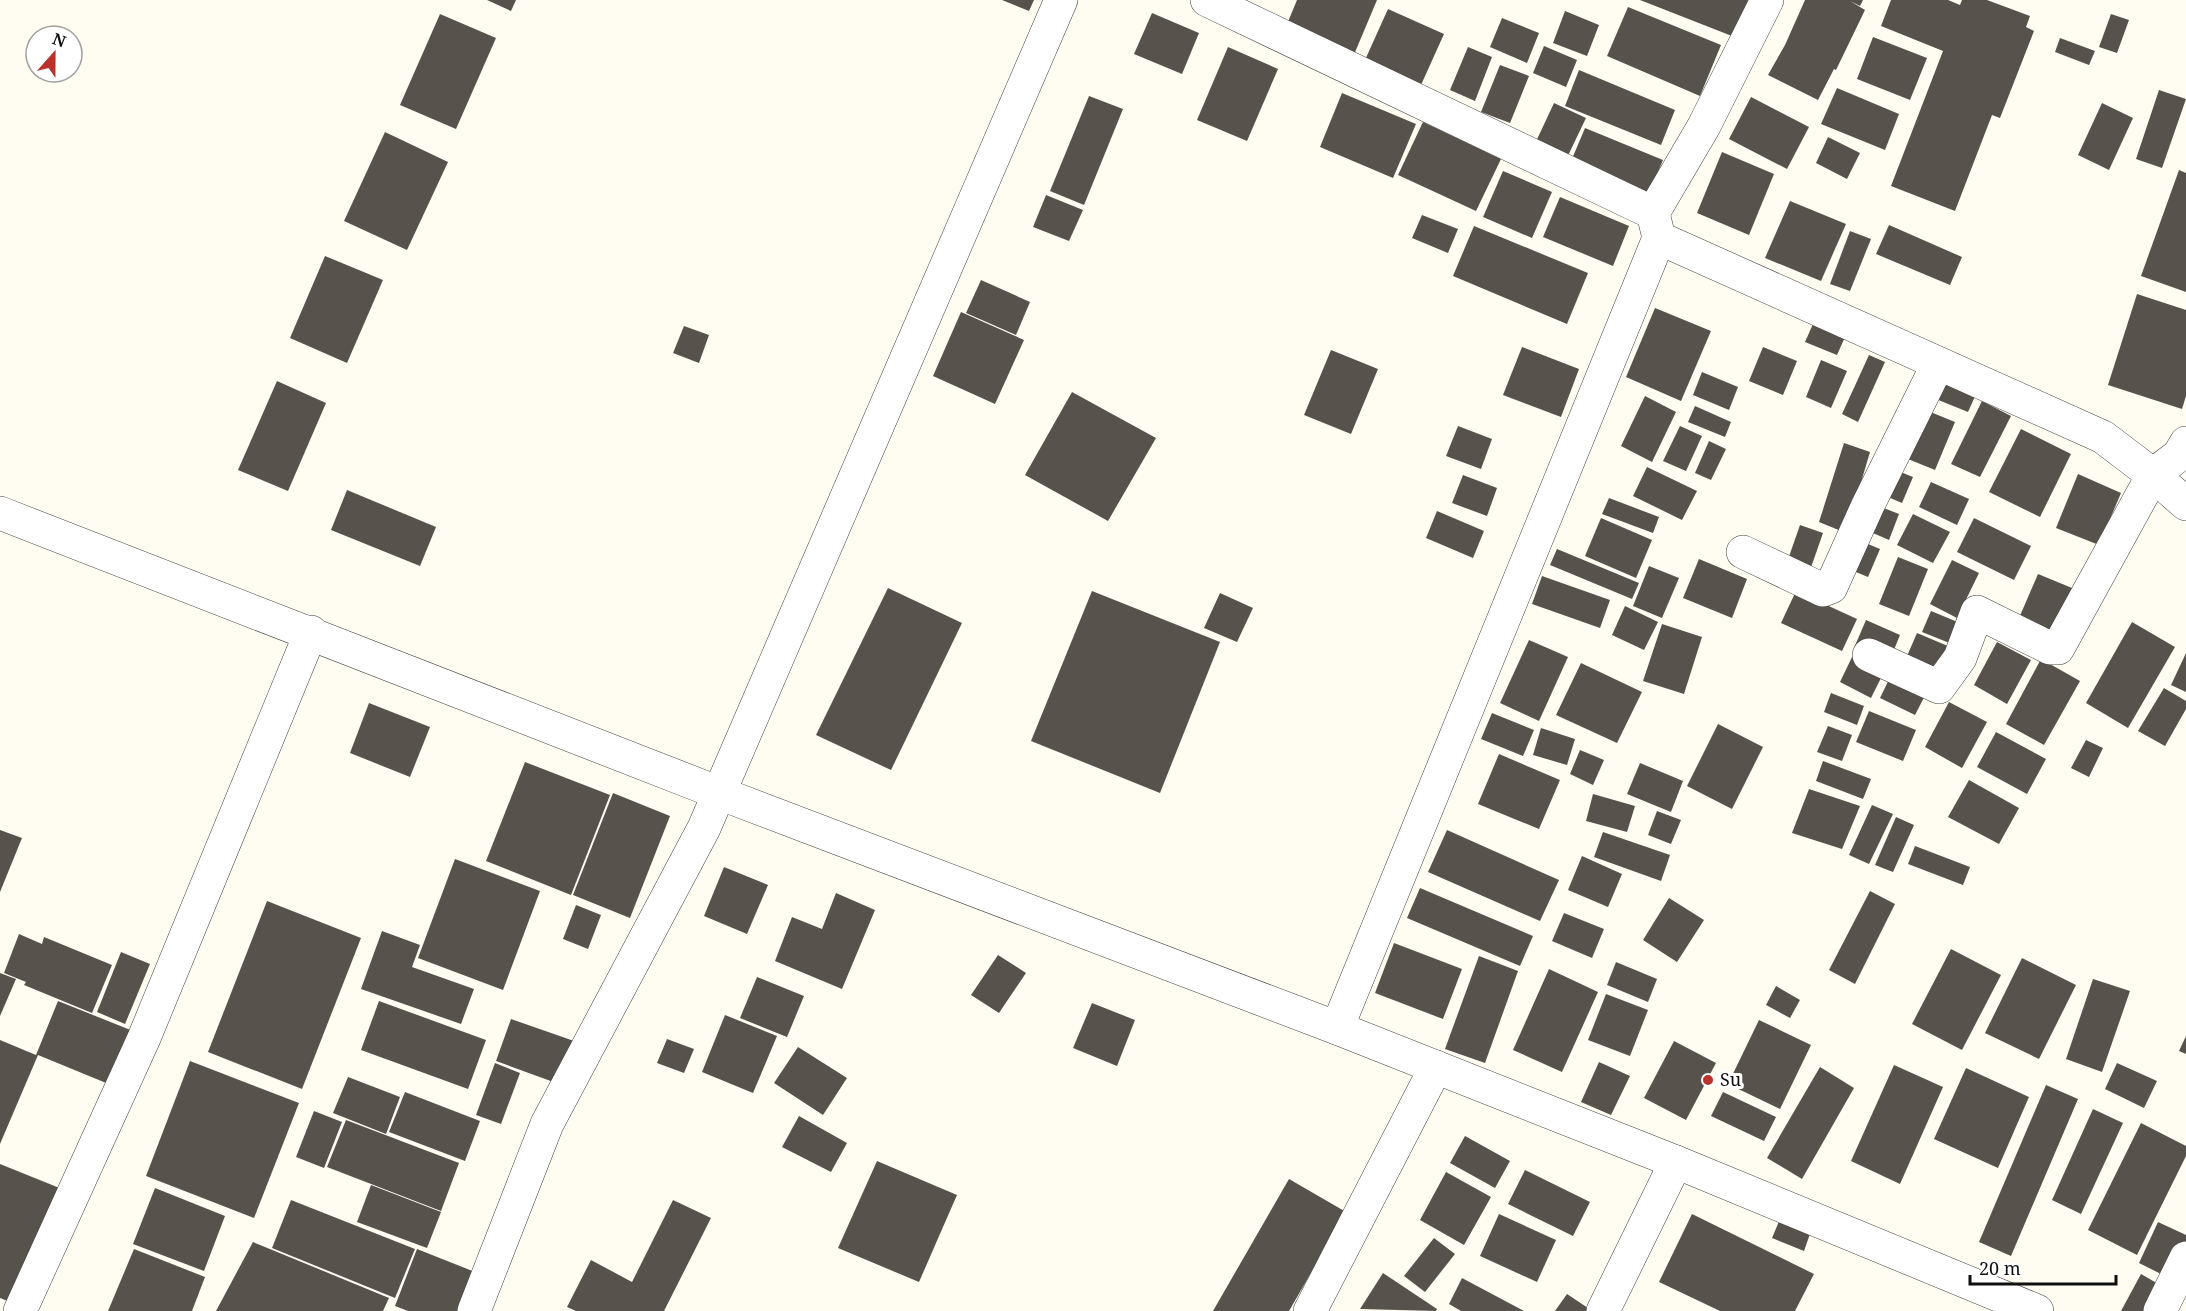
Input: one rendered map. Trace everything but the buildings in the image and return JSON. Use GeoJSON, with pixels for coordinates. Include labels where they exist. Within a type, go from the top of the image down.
{"type":"FeatureCollection","features":[{"type":"Feature","properties":{"kind":"street"},"geometry":{"type":"LineString","coordinates":[[474,1311],[547,1124],[704,828],[1060,0]]}},
{"type":"Feature","properties":{"kind":"street"},"geometry":{"type":"LineString","coordinates":[[1208,0],[1938,364],[2103,437],[2153,475],[2186,504]]}},
{"type":"Feature","properties":{"kind":"street"},"geometry":{"type":"LineString","coordinates":[[1337,1028],[1656,225],[1767,0]]}},
{"type":"Feature","properties":{"kind":"street"},"geometry":{"type":"LineString","coordinates":[[1743,552],[1823,590],[1831,587],[1868,505],[1938,364]]}},
{"type":"Feature","properties":{"kind":"street"},"geometry":{"type":"LineString","coordinates":[[1869,656],[1939,687],[1960,658],[1977,612],[2050,648],[2058,648],[2153,475],[2180,455],[2186,442]]}},
{"type":"Feature","properties":{"kind":"street"},"geometry":{"type":"LineString","coordinates":[[0,513],[311,632],[719,793],[1436,1066],[2037,1311]]}},
{"type":"Feature","properties":{"kind":"street"},"geometry":{"type":"LineString","coordinates":[[20,1311],[144,1038],[311,632]]}},
{"type":"Feature","properties":{"kind":"street"},"geometry":{"type":"LineString","coordinates":[[1310,1311],[1436,1066]]}},
{"type":"Feature","properties":{"kind":"street"},"geometry":{"type":"LineString","coordinates":[[1603,1311],[1676,1162]]}},
{"type":"Feature","properties":{"kind":"street"},"geometry":{"type":"LineString","coordinates":[[2160,1311],[2186,1258]]}},
{"type":"Feature","properties":{"kind":"place","name":"Su"},"geometry":{"type":"Point","coordinates":[1708,1080]}}]}
